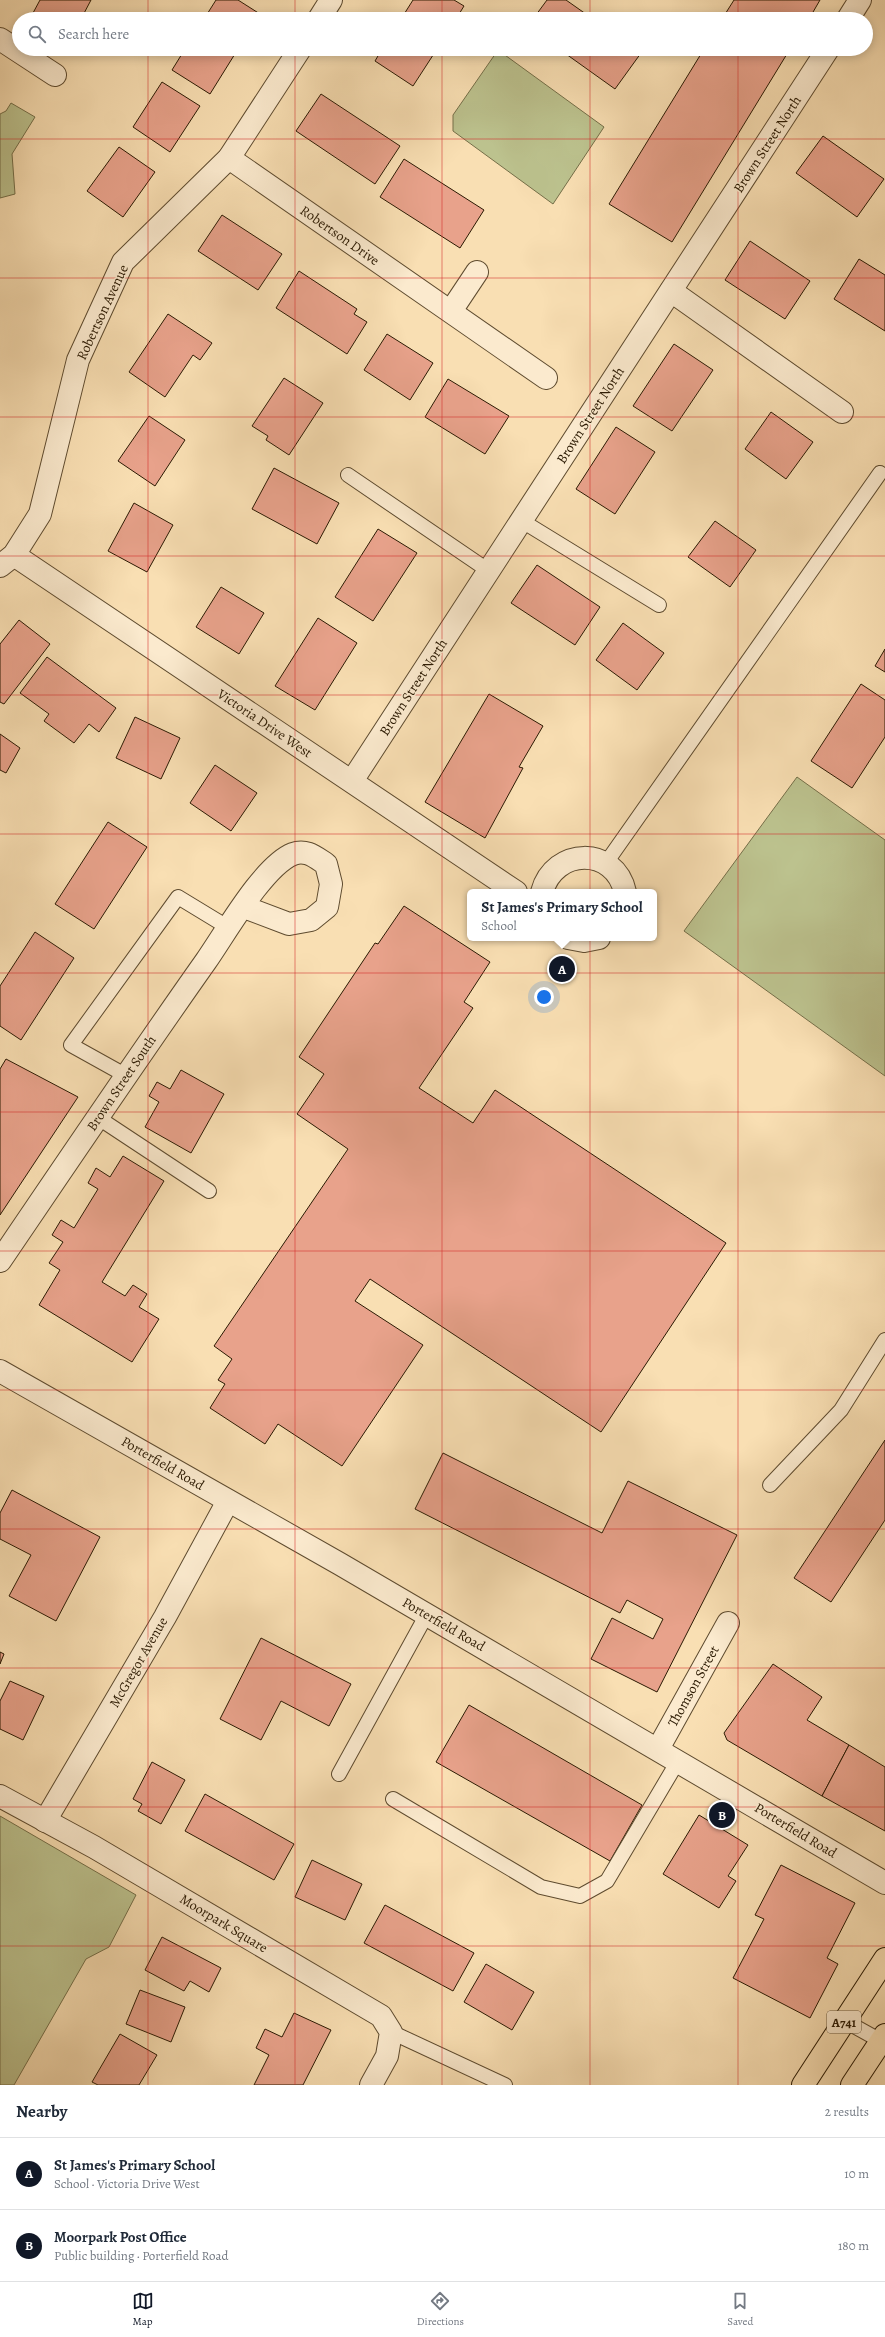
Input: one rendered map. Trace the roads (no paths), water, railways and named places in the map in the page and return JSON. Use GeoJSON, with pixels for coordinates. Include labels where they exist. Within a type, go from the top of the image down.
{"type":"FeatureCollection","features":[{"type":"Feature","properties":{"kind":"main road","name":"A741"},"geometry":{"type":"LineString","coordinates":[[803,2085],[885,1960]]}},
{"type":"Feature","properties":{"kind":"main road"},"geometry":{"type":"LineString","coordinates":[[852,2085],[883,2038]]}},
{"type":"Feature","properties":{"kind":"street"},"geometry":{"type":"LineString","coordinates":[[323,12],[331,0]]}},
{"type":"Feature","properties":{"kind":"street"},"geometry":{"type":"LineString","coordinates":[[852,12],[860,0]]}},
{"type":"Feature","properties":{"kind":"street"},"geometry":{"type":"LineString","coordinates":[[0,39],[12,47]]}},
{"type":"Feature","properties":{"kind":"street"},"geometry":{"type":"LineString","coordinates":[[26,56],[55,75]]}},
{"type":"Feature","properties":{"kind":"street","name":"Robertson Avenue"},"geometry":{"type":"LineString","coordinates":[[7,560],[40,514],[78,360],[123,262],[229,158],[295,56]]}},
{"type":"Feature","properties":{"kind":"street","name":"Brown Street North"},"geometry":{"type":"LineString","coordinates":[[352,781],[823,56]]}},
{"type":"Feature","properties":{"kind":"street","name":"Robertson Drive"},"geometry":{"type":"LineString","coordinates":[[229,158],[546,378]]}},
{"type":"Feature","properties":{"kind":"street"},"geometry":{"type":"LineString","coordinates":[[451,311],[477,272]]}},
{"type":"Feature","properties":{"kind":"street"},"geometry":{"type":"LineString","coordinates":[[671,291],[842,412]]}},
{"type":"Feature","properties":{"kind":"street","name":"Victoria Drive West"},"geometry":{"type":"LineString","coordinates":[[7,560],[352,781],[512,889]]}},
{"type":"Feature","properties":{"kind":"street"},"geometry":{"type":"LineString","coordinates":[[543,889],[545,882],[553,870],[565,861],[578,858],[593,858],[606,863],[616,872],[624,889]]}},
{"type":"Feature","properties":{"kind":"street","name":"Brown Street South"},"geometry":{"type":"LineString","coordinates":[[0,1261],[97,1116],[244,907]]}},
{"type":"Feature","properties":{"kind":"street","name":"Porterfield Road"},"geometry":{"type":"LineString","coordinates":[[0,1371],[427,1614],[658,1748],[885,1883]]}},
{"type":"Feature","properties":{"kind":"street","name":"McGregor Avenue"},"geometry":{"type":"LineString","coordinates":[[45,1821],[164,1617],[228,1501]]}},
{"type":"Feature","properties":{"kind":"street","name":"Thomson Street"},"geometry":{"type":"LineString","coordinates":[[658,1748],[728,1623]]}},
{"type":"Feature","properties":{"kind":"street","name":"Moorpark Square"},"geometry":{"type":"LineString","coordinates":[[0,1796],[94,1847],[381,2016],[391,2032]]}},
{"type":"Feature","properties":{"kind":"street"},"geometry":{"type":"LineString","coordinates":[[371,2085],[387,2056],[391,2032]]}},
{"type":"Feature","properties":{"kind":"lane"},"geometry":{"type":"LineString","coordinates":[[606,863],[880,474]]}},
{"type":"Feature","properties":{"kind":"lane"},"geometry":{"type":"LineString","coordinates":[[348,475],[489,571]]}},
{"type":"Feature","properties":{"kind":"lane"},"geometry":{"type":"LineString","coordinates":[[522,521],[659,604]]}},
{"type":"Feature","properties":{"kind":"lane"},"geometry":{"type":"LineString","coordinates":[[125,1076],[71,1045],[178,897],[229,928]]}},
{"type":"Feature","properties":{"kind":"lane"},"geometry":{"type":"LineString","coordinates":[[97,1116],[209,1191]]}},
{"type":"Feature","properties":{"kind":"lane"},"geometry":{"type":"LineString","coordinates":[[770,1485],[842,1410],[885,1340]]}},
{"type":"Feature","properties":{"kind":"lane"},"geometry":{"type":"LineString","coordinates":[[339,1774],[427,1614]]}},
{"type":"Feature","properties":{"kind":"lane"},"geometry":{"type":"LineString","coordinates":[[393,1798],[541,1887],[580,1896],[607,1881],[678,1761]]}},
{"type":"Feature","properties":{"kind":"lane"},"geometry":{"type":"LineString","coordinates":[[845,2021],[883,2038]]}},
{"type":"Feature","properties":{"kind":"lane"},"geometry":{"type":"LineString","coordinates":[[391,2032],[505,2085]]}},
{"type":"Feature","properties":{"kind":"place","name":"St James's Primary School"},"geometry":{"type":"Point","coordinates":[562,969]}},
{"type":"Feature","properties":{"kind":"place","name":"Moorpark Post Office"},"geometry":{"type":"Point","coordinates":[722,1815]}}]}
